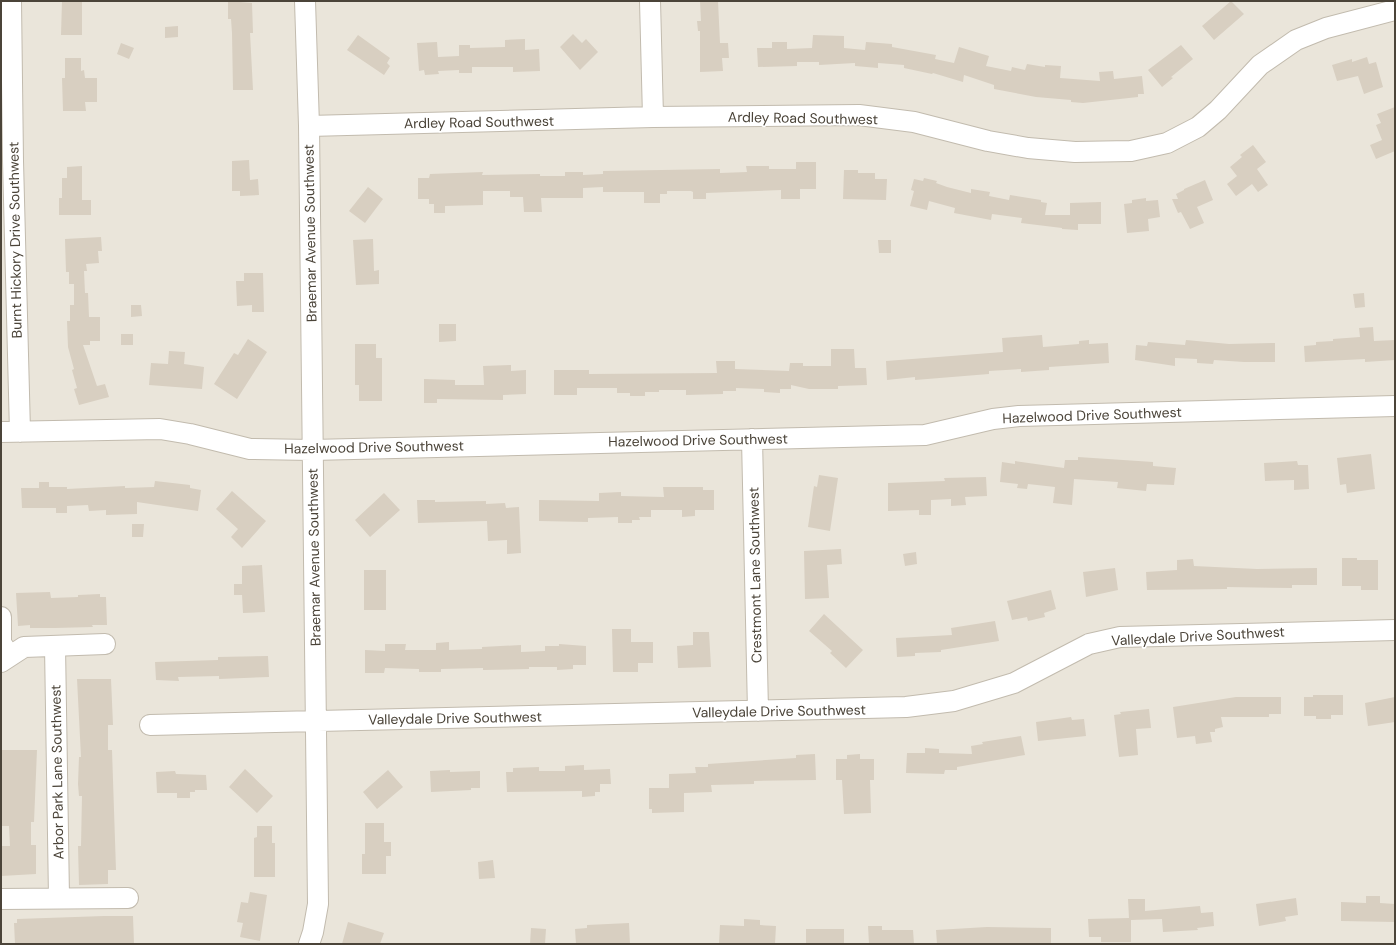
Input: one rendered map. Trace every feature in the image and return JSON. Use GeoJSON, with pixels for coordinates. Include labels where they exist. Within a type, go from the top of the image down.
{"type":"FeatureCollection","features":[{"type":"Feature","properties":{"kind":"street","name":"Burnt Hickory Drive Southwest"},"geometry":{"type":"LineString","coordinates":[[11,1],[7,163],[20,432]]}},
{"type":"Feature","properties":{"kind":"street","name":"Braemar Avenue Southwest"},"geometry":{"type":"LineString","coordinates":[[305,1],[309,126],[318,904],[313,932],[309,944]]}},
{"type":"Feature","properties":{"kind":"street"},"geometry":{"type":"LineString","coordinates":[[650,1],[653,117]]}},
{"type":"Feature","properties":{"kind":"street","name":"Ardley Road Southwest"},"geometry":{"type":"LineString","coordinates":[[309,126],[653,117],[860,115],[914,122],[988,141],[1028,148],[1075,152],[1131,151],[1167,143],[1198,127],[1218,110],[1260,65],[1296,40],[1326,28],[1395,10]]}},
{"type":"Feature","properties":{"kind":"street","name":"Hazelwood Drive Southwest"},"geometry":{"type":"LineString","coordinates":[[1,432],[160,429],[190,434],[250,449],[312,450],[925,435],[993,419],[1019,416],[1395,406]]}},
{"type":"Feature","properties":{"kind":"street","name":"Crestmont Lane Southwest"},"geometry":{"type":"LineString","coordinates":[[752,439],[758,711]]}},
{"type":"Feature","properties":{"kind":"street"},"geometry":{"type":"LineString","coordinates":[[1,617],[1,643],[5,659],[24,647],[104,644]]}},
{"type":"Feature","properties":{"kind":"street","name":"Valleydale Drive Southwest"},"geometry":{"type":"LineString","coordinates":[[150,725],[906,708],[954,701],[1014,683],[1089,644],[1120,637],[1395,630]]}},
{"type":"Feature","properties":{"kind":"street","name":"Arbor Park Lane Southwest"},"geometry":{"type":"LineString","coordinates":[[55,646],[59,898]]}},
{"type":"Feature","properties":{"kind":"street"},"geometry":{"type":"LineString","coordinates":[[1,899],[128,898]]}},
{"type":"Feature","properties":{"kind":"shaded area"},"geometry":{"type":"Polygon","coordinates":[[[1,1],[1395,1],[1395,944],[1,944],[1,1]]]}},
{"type":"Feature","properties":{"kind":"building"},"geometry":{"type":"Polygon","coordinates":[[[62,1],[82,1],[82,35],[61,35],[62,1]]]}},
{"type":"Feature","properties":{"kind":"building"},"geometry":{"type":"Polygon","coordinates":[[[228,1],[252,3],[253,33],[250,33],[253,90],[233,90],[232,33],[231,19],[228,19],[228,1]]]}},
{"type":"Feature","properties":{"kind":"building"},"geometry":{"type":"Polygon","coordinates":[[[700,1],[718,1],[720,43],[728,43],[729,58],[722,58],[723,71],[700,72],[700,31],[698,31],[697,21],[701,21],[700,1]]]}},
{"type":"Feature","properties":{"kind":"building"},"geometry":{"type":"Polygon","coordinates":[[[1231,1],[1244,14],[1214,40],[1202,26],[1231,1]]]}},
{"type":"Feature","properties":{"kind":"building"},"geometry":{"type":"Polygon","coordinates":[[[178,26],[178,37],[165,38],[165,27],[178,26]]]}},
{"type":"Feature","properties":{"kind":"building"},"geometry":{"type":"Polygon","coordinates":[[[573,34],[582,43],[586,39],[598,52],[580,70],[560,47],[573,34]]]}},
{"type":"Feature","properties":{"kind":"building"},"geometry":{"type":"Polygon","coordinates":[[[358,35],[390,58],[387,63],[390,66],[384,75],[347,50],[358,35]]]}},
{"type":"Feature","properties":{"kind":"building"},"geometry":{"type":"Polygon","coordinates":[[[813,35],[844,36],[844,48],[865,50],[866,42],[892,44],[892,47],[936,55],[935,59],[954,63],[959,47],[989,56],[986,66],[1011,71],[1012,67],[1025,70],[1027,64],[1045,67],[1045,65],[1061,66],[1060,78],[1100,81],[1099,72],[1113,71],[1114,79],[1142,76],[1144,94],[1138,94],[1138,97],[1083,103],[1071,102],[1071,100],[1036,97],[994,89],[994,85],[964,75],[963,82],[933,73],[904,68],[904,65],[878,63],[878,68],[855,66],[855,63],[819,65],[819,62],[797,62],[797,66],[758,67],[757,48],[772,48],[772,42],[787,42],[787,49],[812,48],[813,35]]]}},
{"type":"Feature","properties":{"kind":"building"},"geometry":{"type":"Polygon","coordinates":[[[525,39],[525,50],[539,49],[540,71],[513,72],[513,67],[472,67],[472,73],[459,73],[459,70],[438,71],[439,74],[425,75],[424,70],[419,71],[417,43],[437,42],[438,57],[459,56],[459,45],[470,45],[470,48],[505,47],[505,40],[525,39]]]}},
{"type":"Feature","properties":{"kind":"building"},"geometry":{"type":"Polygon","coordinates":[[[121,43],[134,48],[129,59],[117,54],[121,43]]]}},
{"type":"Feature","properties":{"kind":"building"},"geometry":{"type":"Polygon","coordinates":[[[1181,45],[1193,59],[1171,77],[1173,78],[1162,87],[1148,70],[1181,45]]]}},
{"type":"Feature","properties":{"kind":"building"},"geometry":{"type":"Polygon","coordinates":[[[1367,57],[1369,64],[1376,62],[1383,87],[1364,94],[1358,76],[1337,81],[1332,65],[1352,59],[1352,62],[1367,57]]]}},
{"type":"Feature","properties":{"kind":"building"},"geometry":{"type":"Polygon","coordinates":[[[65,58],[81,58],[81,71],[84,70],[85,78],[97,78],[97,102],[85,102],[86,111],[63,111],[62,78],[65,78],[65,58]]]}},
{"type":"Feature","properties":{"kind":"building"},"geometry":{"type":"Polygon","coordinates":[[[1395,107],[1395,151],[1376,159],[1370,145],[1382,140],[1376,125],[1381,123],[1377,114],[1395,107]]]}},
{"type":"Feature","properties":{"kind":"building"},"geometry":{"type":"Polygon","coordinates":[[[1253,145],[1266,162],[1257,169],[1268,185],[1258,192],[1252,184],[1236,196],[1227,184],[1237,176],[1230,167],[1242,157],[1240,155],[1253,145]]]}},
{"type":"Feature","properties":{"kind":"building"},"geometry":{"type":"Polygon","coordinates":[[[249,160],[250,180],[258,179],[259,195],[240,196],[240,191],[232,191],[232,161],[249,160]]]}},
{"type":"Feature","properties":{"kind":"building"},"geometry":{"type":"Polygon","coordinates":[[[796,162],[816,162],[816,189],[800,189],[800,199],[781,199],[781,190],[706,193],[706,199],[693,199],[693,192],[691,191],[667,191],[667,194],[660,194],[660,203],[644,203],[644,192],[603,192],[603,187],[583,188],[583,198],[541,198],[542,212],[524,212],[523,197],[510,197],[510,191],[483,191],[483,205],[445,206],[445,213],[434,213],[434,204],[429,204],[429,199],[418,199],[418,178],[429,178],[430,174],[483,172],[482,175],[540,174],[540,176],[565,176],[565,172],[583,172],[583,175],[603,174],[603,171],[720,169],[720,173],[747,172],[746,166],[769,166],[769,169],[796,169],[796,162]]]}},
{"type":"Feature","properties":{"kind":"building"},"geometry":{"type":"Polygon","coordinates":[[[82,166],[82,200],[91,200],[91,215],[59,215],[59,198],[62,198],[62,178],[67,178],[67,167],[82,166]]]}},
{"type":"Feature","properties":{"kind":"building"},"geometry":{"type":"Polygon","coordinates":[[[844,170],[858,170],[858,173],[875,173],[875,179],[887,179],[886,200],[843,199],[844,170]]]}},
{"type":"Feature","properties":{"kind":"building"},"geometry":{"type":"Polygon","coordinates":[[[924,178],[937,181],[936,183],[947,187],[971,193],[971,189],[990,192],[989,196],[1009,200],[1010,195],[1041,200],[1041,202],[1047,203],[1045,215],[1070,215],[1070,203],[1101,202],[1101,224],[1078,224],[1078,230],[1062,229],[1021,223],[1022,218],[992,214],[991,220],[954,213],[955,208],[929,201],[927,210],[910,206],[914,191],[911,190],[914,179],[923,181],[924,178]]]}},
{"type":"Feature","properties":{"kind":"building"},"geometry":{"type":"Polygon","coordinates":[[[1205,180],[1213,200],[1197,207],[1204,223],[1190,229],[1181,212],[1178,213],[1172,199],[1178,199],[1176,194],[1205,180]]]}},
{"type":"Feature","properties":{"kind":"building"},"geometry":{"type":"Polygon","coordinates":[[[368,187],[383,199],[365,223],[349,211],[368,187]]]}},
{"type":"Feature","properties":{"kind":"building"},"geometry":{"type":"Polygon","coordinates":[[[1146,198],[1146,201],[1158,200],[1160,217],[1148,219],[1149,231],[1127,233],[1124,204],[1132,203],[1132,200],[1146,198]]]}},
{"type":"Feature","properties":{"kind":"building"},"geometry":{"type":"Polygon","coordinates":[[[101,237],[102,251],[98,251],[99,263],[86,264],[87,271],[84,271],[85,293],[88,293],[89,317],[100,317],[100,341],[90,341],[90,345],[83,345],[97,386],[105,384],[109,397],[79,405],[74,389],[77,388],[68,347],[67,321],[70,321],[70,305],[74,305],[74,284],[69,284],[69,272],[66,272],[65,239],[101,237]]]}},
{"type":"Feature","properties":{"kind":"building"},"geometry":{"type":"Polygon","coordinates":[[[373,239],[374,271],[379,270],[379,284],[356,285],[353,240],[373,239]]]}},
{"type":"Feature","properties":{"kind":"building"},"geometry":{"type":"Polygon","coordinates":[[[878,240],[891,240],[891,253],[879,253],[878,240]]]}},
{"type":"Feature","properties":{"kind":"building"},"geometry":{"type":"Polygon","coordinates":[[[244,273],[263,273],[264,312],[252,312],[252,305],[237,306],[236,281],[244,281],[244,273]]]}},
{"type":"Feature","properties":{"kind":"building"},"geometry":{"type":"Polygon","coordinates":[[[1364,293],[1365,307],[1355,308],[1353,294],[1364,293]]]}},
{"type":"Feature","properties":{"kind":"building"},"geometry":{"type":"Polygon","coordinates":[[[131,305],[141,305],[142,316],[131,317],[131,305]]]}},
{"type":"Feature","properties":{"kind":"building"},"geometry":{"type":"Polygon","coordinates":[[[439,324],[456,324],[456,341],[439,342],[439,324]]]}},
{"type":"Feature","properties":{"kind":"building"},"geometry":{"type":"Polygon","coordinates":[[[1373,327],[1374,341],[1395,340],[1395,360],[1365,362],[1365,359],[1305,362],[1304,346],[1316,345],[1316,342],[1333,341],[1333,339],[1360,337],[1359,328],[1373,327]]]}},
{"type":"Feature","properties":{"kind":"building"},"geometry":{"type":"Polygon","coordinates":[[[121,334],[133,334],[133,345],[121,345],[121,334]]]}},
{"type":"Feature","properties":{"kind":"building"},"geometry":{"type":"Polygon","coordinates":[[[1042,335],[1043,347],[1079,344],[1079,341],[1089,340],[1089,344],[1108,343],[1109,363],[1049,367],[1049,370],[1021,372],[1021,369],[989,371],[989,374],[915,380],[915,377],[887,380],[886,361],[1003,352],[1002,338],[1042,335]]]}},
{"type":"Feature","properties":{"kind":"building"},"geometry":{"type":"Polygon","coordinates":[[[248,339],[267,352],[237,399],[214,384],[234,353],[238,355],[248,339]]]}},
{"type":"Feature","properties":{"kind":"building"},"geometry":{"type":"Polygon","coordinates":[[[1186,340],[1229,344],[1275,343],[1275,362],[1214,360],[1213,364],[1197,363],[1197,359],[1175,358],[1175,366],[1135,360],[1136,345],[1147,346],[1148,342],[1185,345],[1186,340]]]}},
{"type":"Feature","properties":{"kind":"building"},"geometry":{"type":"Polygon","coordinates":[[[355,344],[376,344],[376,358],[382,358],[382,401],[359,401],[359,385],[355,385],[355,344]]]}},
{"type":"Feature","properties":{"kind":"building"},"geometry":{"type":"Polygon","coordinates":[[[831,349],[854,349],[855,368],[866,368],[867,385],[838,386],[838,389],[809,389],[791,385],[791,389],[780,389],[780,393],[764,392],[764,389],[736,388],[736,391],[723,391],[723,394],[686,395],[686,390],[659,390],[659,392],[645,392],[645,396],[630,396],[630,393],[617,393],[617,388],[577,388],[577,395],[554,395],[554,370],[589,370],[589,374],[717,373],[716,361],[735,361],[735,369],[789,371],[790,363],[803,363],[803,366],[831,366],[831,349]]]}},
{"type":"Feature","properties":{"kind":"building"},"geometry":{"type":"Polygon","coordinates":[[[169,351],[185,352],[184,364],[204,367],[202,389],[149,385],[151,363],[168,364],[169,351]]]}},
{"type":"Feature","properties":{"kind":"building"},"geometry":{"type":"Polygon","coordinates":[[[511,365],[511,371],[526,370],[526,394],[503,395],[503,400],[437,399],[437,403],[424,403],[424,379],[455,380],[455,385],[484,385],[483,366],[511,365]]]}},
{"type":"Feature","properties":{"kind":"building"},"geometry":{"type":"Polygon","coordinates":[[[1371,454],[1375,489],[1347,493],[1346,484],[1340,485],[1337,458],[1371,454]]]}},
{"type":"Feature","properties":{"kind":"building"},"geometry":{"type":"Polygon","coordinates":[[[1078,457],[1153,462],[1153,466],[1176,468],[1174,485],[1147,484],[1146,491],[1117,488],[1118,482],[1074,479],[1072,505],[1053,503],[1055,487],[1028,484],[1027,489],[1017,488],[1018,484],[1000,482],[1002,462],[1015,464],[1015,461],[1064,468],[1065,460],[1078,460],[1078,457]]]}},
{"type":"Feature","properties":{"kind":"building"},"geometry":{"type":"Polygon","coordinates":[[[1297,461],[1298,465],[1308,465],[1309,489],[1294,490],[1294,480],[1265,481],[1264,463],[1297,461]]]}},
{"type":"Feature","properties":{"kind":"building"},"geometry":{"type":"Polygon","coordinates":[[[819,475],[838,478],[830,531],[808,527],[814,486],[817,487],[819,475]]]}},
{"type":"Feature","properties":{"kind":"building"},"geometry":{"type":"Polygon","coordinates":[[[986,477],[987,496],[965,497],[966,505],[951,506],[951,499],[931,500],[931,515],[919,515],[919,510],[888,511],[888,483],[945,481],[944,478],[986,477]]]}},
{"type":"Feature","properties":{"kind":"building"},"geometry":{"type":"Polygon","coordinates":[[[155,481],[190,485],[190,488],[201,490],[198,511],[137,502],[137,514],[106,515],[106,510],[89,511],[88,505],[67,506],[67,513],[56,513],[56,508],[22,508],[21,488],[39,488],[39,482],[49,482],[49,487],[67,487],[67,489],[125,486],[125,488],[154,487],[155,481]]]}},
{"type":"Feature","properties":{"kind":"building"},"geometry":{"type":"Polygon","coordinates":[[[663,487],[703,487],[703,490],[714,490],[714,510],[695,510],[695,516],[682,517],[682,510],[651,510],[651,517],[639,517],[640,520],[632,520],[632,523],[618,523],[618,517],[588,518],[588,522],[539,521],[539,500],[599,501],[599,493],[621,492],[621,496],[664,497],[663,487]]]}},
{"type":"Feature","properties":{"kind":"building"},"geometry":{"type":"Polygon","coordinates":[[[232,491],[266,521],[242,548],[231,537],[238,529],[216,509],[232,491]]]}},
{"type":"Feature","properties":{"kind":"building"},"geometry":{"type":"Polygon","coordinates":[[[384,493],[400,510],[370,537],[355,520],[384,493]]]}},
{"type":"Feature","properties":{"kind":"building"},"geometry":{"type":"Polygon","coordinates":[[[417,500],[435,500],[435,502],[486,501],[486,504],[505,503],[506,508],[519,507],[521,553],[507,554],[507,540],[488,541],[487,521],[418,523],[417,500]]]}},
{"type":"Feature","properties":{"kind":"building"},"geometry":{"type":"Polygon","coordinates":[[[132,524],[144,524],[143,537],[132,537],[132,524]]]}},
{"type":"Feature","properties":{"kind":"building"},"geometry":{"type":"Polygon","coordinates":[[[841,549],[842,564],[827,565],[829,598],[805,599],[804,551],[841,549]]]}},
{"type":"Feature","properties":{"kind":"building"},"geometry":{"type":"Polygon","coordinates":[[[916,552],[917,564],[905,566],[903,554],[916,552]]]}},
{"type":"Feature","properties":{"kind":"building"},"geometry":{"type":"Polygon","coordinates":[[[1342,558],[1378,560],[1378,590],[1361,590],[1361,586],[1342,586],[1342,558]]]}},
{"type":"Feature","properties":{"kind":"building"},"geometry":{"type":"Polygon","coordinates":[[[1193,559],[1194,566],[1257,569],[1317,568],[1317,585],[1292,585],[1292,588],[1227,587],[1227,589],[1147,590],[1146,572],[1177,570],[1177,560],[1193,559]]]}},
{"type":"Feature","properties":{"kind":"building"},"geometry":{"type":"Polygon","coordinates":[[[262,565],[265,612],[243,613],[242,595],[234,595],[234,584],[242,584],[242,566],[262,565]]]}},
{"type":"Feature","properties":{"kind":"building"},"geometry":{"type":"Polygon","coordinates":[[[1115,568],[1118,590],[1086,597],[1083,572],[1115,568]]]}},
{"type":"Feature","properties":{"kind":"building"},"geometry":{"type":"Polygon","coordinates":[[[364,570],[386,570],[386,610],[364,610],[364,570]]]}},
{"type":"Feature","properties":{"kind":"building"},"geometry":{"type":"Polygon","coordinates":[[[1051,590],[1056,609],[1044,613],[1045,617],[1028,621],[1027,617],[1012,620],[1007,601],[1051,590]]]}},
{"type":"Feature","properties":{"kind":"building"},"geometry":{"type":"Polygon","coordinates":[[[50,592],[51,598],[78,597],[78,595],[100,594],[100,597],[106,597],[107,625],[55,628],[30,628],[30,625],[18,626],[16,593],[50,592]]]}},
{"type":"Feature","properties":{"kind":"building"},"geometry":{"type":"Polygon","coordinates":[[[824,614],[863,650],[846,668],[830,653],[832,651],[809,631],[824,614]]]}},
{"type":"Feature","properties":{"kind":"building"},"geometry":{"type":"Polygon","coordinates":[[[995,621],[999,641],[941,650],[941,652],[915,653],[915,656],[897,657],[896,638],[952,635],[951,628],[995,621]]]}},
{"type":"Feature","properties":{"kind":"building"},"geometry":{"type":"Polygon","coordinates":[[[612,629],[631,629],[631,642],[653,642],[653,663],[638,663],[638,672],[613,672],[612,629]]]}},
{"type":"Feature","properties":{"kind":"building"},"geometry":{"type":"Polygon","coordinates":[[[693,632],[709,632],[711,667],[678,668],[677,646],[693,645],[693,632]]]}},
{"type":"Feature","properties":{"kind":"building"},"geometry":{"type":"Polygon","coordinates":[[[449,642],[449,650],[482,649],[482,647],[521,645],[521,652],[545,651],[545,646],[559,646],[559,644],[586,646],[586,665],[573,665],[573,669],[557,670],[557,667],[529,667],[529,669],[441,669],[441,672],[419,672],[419,669],[385,668],[384,673],[365,673],[365,650],[385,651],[385,644],[406,644],[405,650],[436,650],[436,643],[449,642]]]}},
{"type":"Feature","properties":{"kind":"building"},"geometry":{"type":"Polygon","coordinates":[[[268,656],[269,677],[219,679],[219,676],[178,677],[179,681],[156,680],[155,662],[218,660],[218,657],[268,656]]]}},
{"type":"Feature","properties":{"kind":"building"},"geometry":{"type":"Polygon","coordinates":[[[77,679],[111,679],[113,725],[108,725],[108,750],[112,750],[116,870],[108,870],[108,884],[79,885],[78,846],[81,846],[82,796],[79,796],[78,784],[79,757],[81,757],[77,679]]]}},
{"type":"Feature","properties":{"kind":"building"},"geometry":{"type":"Polygon","coordinates":[[[1313,695],[1343,695],[1343,715],[1331,715],[1331,719],[1316,719],[1316,716],[1304,716],[1304,697],[1313,697],[1313,695]]]}},
{"type":"Feature","properties":{"kind":"building"},"geometry":{"type":"Polygon","coordinates":[[[1236,697],[1281,697],[1281,714],[1269,714],[1269,717],[1221,717],[1223,727],[1215,729],[1215,732],[1210,732],[1212,742],[1196,744],[1195,736],[1177,738],[1173,707],[1236,697]]]}},
{"type":"Feature","properties":{"kind":"building"},"geometry":{"type":"Polygon","coordinates":[[[1395,697],[1395,722],[1368,726],[1365,703],[1395,697]]]}},
{"type":"Feature","properties":{"kind":"building"},"geometry":{"type":"Polygon","coordinates":[[[1149,709],[1151,728],[1136,729],[1138,755],[1119,757],[1114,715],[1121,714],[1120,712],[1149,709]]]}},
{"type":"Feature","properties":{"kind":"building"},"geometry":{"type":"Polygon","coordinates":[[[1071,717],[1072,720],[1084,719],[1086,736],[1038,741],[1036,722],[1071,717]]]}},
{"type":"Feature","properties":{"kind":"building"},"geometry":{"type":"Polygon","coordinates":[[[1021,736],[1025,755],[957,767],[957,770],[945,770],[944,774],[906,773],[907,753],[925,753],[925,748],[939,749],[939,753],[972,754],[971,746],[983,744],[982,742],[1021,736]]]}},
{"type":"Feature","properties":{"kind":"building"},"geometry":{"type":"Polygon","coordinates":[[[2,750],[37,750],[34,822],[31,822],[31,845],[36,845],[36,874],[1,876],[1,846],[10,846],[9,826],[1,826],[2,750]]]}},
{"type":"Feature","properties":{"kind":"building"},"geometry":{"type":"Polygon","coordinates":[[[815,754],[816,780],[754,781],[754,784],[711,785],[712,792],[684,793],[684,812],[652,813],[652,809],[649,809],[649,788],[669,788],[669,774],[696,773],[695,767],[708,767],[708,764],[796,758],[796,755],[815,754]]]}},
{"type":"Feature","properties":{"kind":"building"},"geometry":{"type":"Polygon","coordinates":[[[860,754],[860,759],[874,759],[874,780],[870,780],[871,813],[844,814],[842,780],[836,780],[836,759],[847,759],[847,755],[860,754]]]}},
{"type":"Feature","properties":{"kind":"building"},"geometry":{"type":"Polygon","coordinates":[[[584,765],[584,770],[610,769],[611,784],[600,784],[600,792],[595,792],[595,796],[582,797],[582,791],[507,792],[506,772],[513,772],[513,768],[539,767],[539,771],[565,771],[565,766],[584,765]]]}},
{"type":"Feature","properties":{"kind":"building"},"geometry":{"type":"Polygon","coordinates":[[[245,769],[273,796],[257,813],[229,787],[245,769]]]}},
{"type":"Feature","properties":{"kind":"building"},"geometry":{"type":"Polygon","coordinates":[[[388,770],[403,787],[377,809],[363,792],[388,770]]]}},
{"type":"Feature","properties":{"kind":"building"},"geometry":{"type":"Polygon","coordinates":[[[450,770],[450,772],[480,771],[480,788],[471,788],[471,790],[431,792],[430,771],[450,770]]]}},
{"type":"Feature","properties":{"kind":"building"},"geometry":{"type":"Polygon","coordinates":[[[175,771],[176,774],[206,775],[207,790],[195,790],[195,792],[190,792],[190,798],[177,798],[177,793],[157,793],[156,772],[175,771]]]}},
{"type":"Feature","properties":{"kind":"building"},"geometry":{"type":"Polygon","coordinates":[[[365,823],[384,823],[384,842],[391,842],[391,856],[386,856],[386,874],[362,874],[362,854],[365,854],[365,823]]]}},
{"type":"Feature","properties":{"kind":"building"},"geometry":{"type":"Polygon","coordinates":[[[257,826],[272,826],[272,843],[275,843],[275,877],[254,877],[254,838],[257,837],[257,826]]]}},
{"type":"Feature","properties":{"kind":"building"},"geometry":{"type":"Polygon","coordinates":[[[493,860],[495,878],[479,879],[478,862],[493,860]]]}},
{"type":"Feature","properties":{"kind":"building"},"geometry":{"type":"Polygon","coordinates":[[[250,892],[267,895],[260,941],[240,937],[243,923],[237,922],[241,902],[248,903],[250,892]]]}},
{"type":"Feature","properties":{"kind":"building"},"geometry":{"type":"Polygon","coordinates":[[[1366,896],[1380,896],[1380,903],[1395,904],[1395,922],[1341,921],[1341,902],[1366,903],[1366,896]]]}},
{"type":"Feature","properties":{"kind":"building"},"geometry":{"type":"Polygon","coordinates":[[[1296,898],[1298,915],[1285,917],[1286,921],[1259,926],[1256,904],[1296,898]]]}},
{"type":"Feature","properties":{"kind":"building"},"geometry":{"type":"Polygon","coordinates":[[[1128,899],[1145,899],[1145,911],[1200,906],[1201,913],[1213,912],[1214,926],[1197,928],[1198,930],[1163,932],[1162,919],[1131,920],[1131,942],[1101,942],[1101,937],[1089,937],[1088,919],[1129,918],[1128,899]]]}},
{"type":"Feature","properties":{"kind":"building"},"geometry":{"type":"Polygon","coordinates":[[[133,916],[134,944],[15,944],[14,923],[17,923],[17,919],[133,916]]]}},
{"type":"Feature","properties":{"kind":"building"},"geometry":{"type":"Polygon","coordinates":[[[744,919],[760,920],[760,925],[776,926],[775,944],[719,944],[720,925],[744,926],[744,919]]]}},
{"type":"Feature","properties":{"kind":"building"},"geometry":{"type":"Polygon","coordinates":[[[348,922],[384,933],[380,944],[342,944],[348,922]]]}},
{"type":"Feature","properties":{"kind":"building"},"geometry":{"type":"Polygon","coordinates":[[[629,923],[630,944],[576,944],[575,929],[587,928],[587,925],[629,923]]]}},
{"type":"Feature","properties":{"kind":"building"},"geometry":{"type":"Polygon","coordinates":[[[868,926],[882,926],[882,930],[913,930],[914,944],[869,944],[868,926]]]}},
{"type":"Feature","properties":{"kind":"building"},"geometry":{"type":"Polygon","coordinates":[[[987,927],[1051,928],[1051,944],[937,944],[936,930],[987,927]]]}},
{"type":"Feature","properties":{"kind":"building"},"geometry":{"type":"Polygon","coordinates":[[[531,928],[546,929],[545,944],[530,944],[531,928]]]}},
{"type":"Feature","properties":{"kind":"building"},"geometry":{"type":"Polygon","coordinates":[[[806,929],[844,929],[844,944],[806,944],[806,929]]]}}]}
